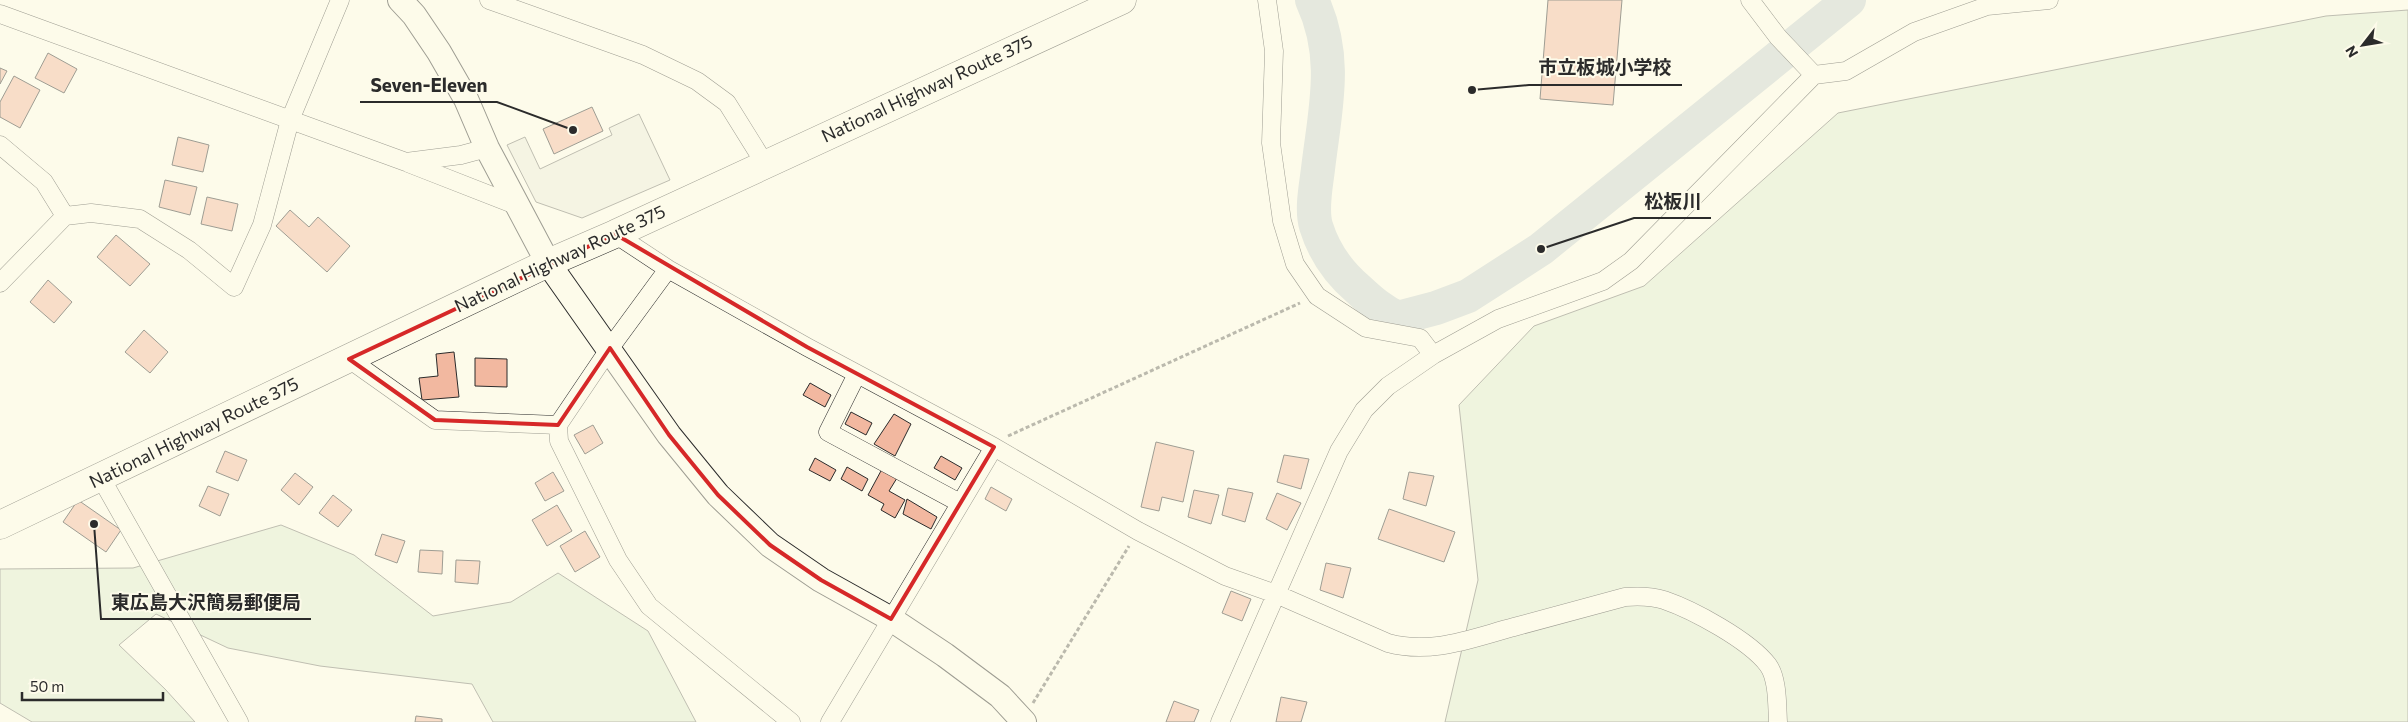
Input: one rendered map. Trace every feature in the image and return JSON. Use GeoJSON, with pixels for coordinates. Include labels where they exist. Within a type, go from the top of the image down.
{"type":"FeatureCollection","features":[{"type":"Feature","properties":{"kind":"highway","name":"National Highway Route 375"},"geometry":{"type":"LineString","coordinates":[[0,525],[548,263],[615,234],[1122,0]]}},
{"type":"Feature","properties":{"kind":"street"},"geometry":{"type":"LineString","coordinates":[[0,284],[65,216],[91,212],[140,219],[189,250],[234,287],[262,225],[290,120],[340,0]]}},
{"type":"Feature","properties":{"kind":"street"},"geometry":{"type":"LineString","coordinates":[[400,0],[414,15],[439,52],[466,99],[487,148],[548,263],[670,435],[718,496],[770,545],[821,580],[891,618],[1000,696],[1022,720]]}},
{"type":"Feature","properties":{"kind":"street"},"geometry":{"type":"LineString","coordinates":[[489,0],[643,55],[697,81],[727,104],[766,164]]}},
{"type":"Feature","properties":{"kind":"street"},"geometry":{"type":"LineString","coordinates":[[1267,0],[1274,51],[1271,142],[1282,222],[1295,264],[1317,296],[1366,328],[1420,338],[1433,355]]}},
{"type":"Feature","properties":{"kind":"street"},"geometry":{"type":"LineString","coordinates":[[1750,0],[1778,37],[1809,68],[1846,71],[1914,32],[1987,6],[2049,0]]}},
{"type":"Feature","properties":{"kind":"street"},"geometry":{"type":"LineString","coordinates":[[0,14],[406,162],[518,206]]}},
{"type":"Feature","properties":{"kind":"street"},"geometry":{"type":"LineString","coordinates":[[1220,722],[1339,450],[1364,410],[1388,386],[1433,355],[1498,319],[1603,281],[1631,261],[1809,68]]}},
{"type":"Feature","properties":{"kind":"street"},"geometry":{"type":"LineString","coordinates":[[0,145],[44,182],[65,216]]}},
{"type":"Feature","properties":{"kind":"street"},"geometry":{"type":"LineString","coordinates":[[406,162],[460,155],[487,148]]}},
{"type":"Feature","properties":{"kind":"street"},"geometry":{"type":"LineString","coordinates":[[615,234],[668,269],[994,448],[1138,531],[1225,576],[1276,594],[1388,643],[1406,648],[1432,648],[1476,638],[1625,597],[1642,596],[1663,600],[1723,629],[1769,666],[1774,684],[1778,722]]}},
{"type":"Feature","properties":{"kind":"street"},"geometry":{"type":"LineString","coordinates":[[668,269],[610,348],[558,425],[559,440],[618,560],[649,606],[791,722]]}},
{"type":"Feature","properties":{"kind":"street"},"geometry":{"type":"LineString","coordinates":[[349,359],[435,420],[558,425]]}},
{"type":"Feature","properties":{"kind":"street"},"geometry":{"type":"LineString","coordinates":[[857,374],[828,432],[960,503]]}},
{"type":"Feature","properties":{"kind":"street"},"geometry":{"type":"LineString","coordinates":[[830,722],[994,448]]}},
{"type":"Feature","properties":{"kind":"street"},"geometry":{"type":"LineString","coordinates":[[101,478],[238,722]]}},
{"type":"Feature","properties":{"kind":"path"},"geometry":{"type":"LineString","coordinates":[[994,448],[1001,439],[1317,296]]}},
{"type":"Feature","properties":{"kind":"path"},"geometry":{"type":"LineString","coordinates":[[1022,720],[1138,531]]}},
{"type":"Feature","properties":{"kind":"highlighted area"},"geometry":{"type":"Polygon","coordinates":[[[615,234],[807,347],[994,447],[891,619],[821,580],[770,545],[718,495],[669,435],[610,348],[558,425],[435,420],[349,359],[615,234]]]}},
{"type":"Feature","properties":{"kind":"green space"},"geometry":{"type":"Polygon","coordinates":[[[2408,10],[2408,722],[1445,722],[1478,580],[1459,405],[1534,326],[1644,286],[1838,113],[2326,16],[2408,10]]]}},
{"type":"Feature","properties":{"kind":"green space"},"geometry":{"type":"Polygon","coordinates":[[[281,525],[354,555],[433,616],[511,602],[558,573],[648,631],[696,722],[493,722],[472,684],[320,666],[228,648],[156,614],[119,645],[165,689],[195,722],[32,722],[0,703],[0,569],[133,568],[281,525]]]}},
{"type":"Feature","properties":{"kind":"shaded area"},"geometry":{"type":"Polygon","coordinates":[[[639,114],[670,180],[582,218],[536,202],[507,145],[525,137],[540,169],[612,135],[609,128],[639,114]]]}},
{"type":"Feature","properties":{"kind":"building"},"geometry":{"type":"Polygon","coordinates":[[[1548,0],[1622,0],[1613,105],[1540,99],[1548,0]]]}},
{"type":"Feature","properties":{"kind":"building"},"geometry":{"type":"Polygon","coordinates":[[[48,53],[77,69],[64,93],[35,78],[48,53]]]}},
{"type":"Feature","properties":{"kind":"building"},"geometry":{"type":"Polygon","coordinates":[[[0,68],[7,71],[0,84],[0,68]]]}},
{"type":"Feature","properties":{"kind":"building"},"geometry":{"type":"Polygon","coordinates":[[[14,76],[40,90],[20,128],[0,117],[0,102],[14,76]]]}},
{"type":"Feature","properties":{"kind":"building"},"geometry":{"type":"Polygon","coordinates":[[[592,107],[603,131],[554,154],[543,129],[592,107]]]}},
{"type":"Feature","properties":{"kind":"building"},"geometry":{"type":"Polygon","coordinates":[[[178,137],[209,145],[203,172],[172,165],[178,137]]]}},
{"type":"Feature","properties":{"kind":"building"},"geometry":{"type":"Polygon","coordinates":[[[165,180],[197,187],[190,215],[159,207],[165,180]]]}},
{"type":"Feature","properties":{"kind":"building"},"geometry":{"type":"Polygon","coordinates":[[[207,197],[238,204],[232,231],[201,224],[207,197]]]}},
{"type":"Feature","properties":{"kind":"building"},"geometry":{"type":"Polygon","coordinates":[[[290,210],[309,227],[318,217],[350,246],[327,272],[276,226],[290,210]]]}},
{"type":"Feature","properties":{"kind":"building"},"geometry":{"type":"Polygon","coordinates":[[[116,235],[150,264],[130,286],[97,257],[116,235]]]}},
{"type":"Feature","properties":{"kind":"building"},"geometry":{"type":"Polygon","coordinates":[[[48,280],[72,302],[54,323],[30,302],[48,280]]]}},
{"type":"Feature","properties":{"kind":"building"},"geometry":{"type":"Polygon","coordinates":[[[144,330],[168,352],[150,373],[125,352],[144,330]]]}},
{"type":"Feature","properties":{"kind":"building"},"geometry":{"type":"Polygon","coordinates":[[[454,352],[459,397],[422,400],[419,378],[438,376],[436,354],[454,352]]]}},
{"type":"Feature","properties":{"kind":"building"},"geometry":{"type":"Polygon","coordinates":[[[475,358],[507,359],[507,387],[475,386],[475,358]]]}},
{"type":"Feature","properties":{"kind":"building"},"geometry":{"type":"Polygon","coordinates":[[[810,383],[831,395],[825,407],[803,395],[810,383]]]}},
{"type":"Feature","properties":{"kind":"building"},"geometry":{"type":"Polygon","coordinates":[[[851,412],[872,423],[866,435],[845,424],[851,412]]]}},
{"type":"Feature","properties":{"kind":"building"},"geometry":{"type":"Polygon","coordinates":[[[894,414],[911,424],[895,456],[874,444],[894,414]]]}},
{"type":"Feature","properties":{"kind":"building"},"geometry":{"type":"Polygon","coordinates":[[[593,425],[603,443],[585,454],[574,435],[593,425]]]}},
{"type":"Feature","properties":{"kind":"building"},"geometry":{"type":"Polygon","coordinates":[[[1156,442],[1194,451],[1183,502],[1162,497],[1159,511],[1141,507],[1156,442]]]}},
{"type":"Feature","properties":{"kind":"building"},"geometry":{"type":"Polygon","coordinates":[[[225,451],[247,460],[238,481],[216,472],[225,451]]]}},
{"type":"Feature","properties":{"kind":"building"},"geometry":{"type":"Polygon","coordinates":[[[1284,455],[1309,459],[1301,489],[1277,482],[1284,455]]]}},
{"type":"Feature","properties":{"kind":"building"},"geometry":{"type":"Polygon","coordinates":[[[941,456],[962,468],[955,480],[934,468],[941,456]]]}},
{"type":"Feature","properties":{"kind":"building"},"geometry":{"type":"Polygon","coordinates":[[[815,458],[836,470],[830,481],[809,470],[815,458]]]}},
{"type":"Feature","properties":{"kind":"building"},"geometry":{"type":"Polygon","coordinates":[[[847,467],[868,479],[862,491],[841,479],[847,467]]]}},
{"type":"Feature","properties":{"kind":"building"},"geometry":{"type":"Polygon","coordinates":[[[882,469],[897,478],[889,491],[905,500],[895,518],[881,510],[884,504],[868,495],[882,469]]]}},
{"type":"Feature","properties":{"kind":"building"},"geometry":{"type":"Polygon","coordinates":[[[553,472],[564,491],[545,501],[535,483],[553,472]]]}},
{"type":"Feature","properties":{"kind":"building"},"geometry":{"type":"Polygon","coordinates":[[[1409,472],[1434,476],[1426,506],[1403,499],[1409,472]]]}},
{"type":"Feature","properties":{"kind":"building"},"geometry":{"type":"Polygon","coordinates":[[[295,473],[313,487],[299,505],[281,490],[295,473]]]}},
{"type":"Feature","properties":{"kind":"building"},"geometry":{"type":"Polygon","coordinates":[[[208,486],[229,494],[220,516],[199,506],[208,486]]]}},
{"type":"Feature","properties":{"kind":"building"},"geometry":{"type":"Polygon","coordinates":[[[991,487],[1012,499],[1006,511],[985,499],[991,487]]]}},
{"type":"Feature","properties":{"kind":"building"},"geometry":{"type":"Polygon","coordinates":[[[1228,488],[1253,493],[1245,522],[1222,515],[1228,488]]]}},
{"type":"Feature","properties":{"kind":"building"},"geometry":{"type":"Polygon","coordinates":[[[1194,490],[1219,495],[1211,524],[1188,517],[1194,490]]]}},
{"type":"Feature","properties":{"kind":"building"},"geometry":{"type":"Polygon","coordinates":[[[1277,493],[1301,503],[1287,530],[1266,519],[1277,493]]]}},
{"type":"Feature","properties":{"kind":"building"},"geometry":{"type":"Polygon","coordinates":[[[333,495],[352,510],[338,527],[319,513],[333,495]]]}},
{"type":"Feature","properties":{"kind":"building"},"geometry":{"type":"Polygon","coordinates":[[[907,499],[937,517],[931,529],[903,514],[907,499]]]}},
{"type":"Feature","properties":{"kind":"building"},"geometry":{"type":"Polygon","coordinates":[[[78,500],[121,530],[106,552],[63,522],[78,500]]]}},
{"type":"Feature","properties":{"kind":"building"},"geometry":{"type":"Polygon","coordinates":[[[557,505],[572,531],[547,546],[532,520],[557,505]]]}},
{"type":"Feature","properties":{"kind":"building"},"geometry":{"type":"Polygon","coordinates":[[[1389,509],[1455,532],[1444,562],[1378,539],[1389,509]]]}},
{"type":"Feature","properties":{"kind":"building"},"geometry":{"type":"Polygon","coordinates":[[[585,531],[600,557],[575,572],[560,546],[585,531]]]}},
{"type":"Feature","properties":{"kind":"building"},"geometry":{"type":"Polygon","coordinates":[[[382,534],[405,541],[397,563],[375,555],[382,534]]]}},
{"type":"Feature","properties":{"kind":"building"},"geometry":{"type":"Polygon","coordinates":[[[420,550],[443,551],[442,574],[418,572],[420,550]]]}},
{"type":"Feature","properties":{"kind":"building"},"geometry":{"type":"Polygon","coordinates":[[[456,560],[480,561],[478,584],[455,582],[456,560]]]}},
{"type":"Feature","properties":{"kind":"building"},"geometry":{"type":"Polygon","coordinates":[[[1326,563],[1351,568],[1343,598],[1320,590],[1326,563]]]}},
{"type":"Feature","properties":{"kind":"building"},"geometry":{"type":"Polygon","coordinates":[[[1231,591],[1251,599],[1242,621],[1222,613],[1231,591]]]}},
{"type":"Feature","properties":{"kind":"building"},"geometry":{"type":"Polygon","coordinates":[[[1281,697],[1307,702],[1301,722],[1276,722],[1281,697]]]}},
{"type":"Feature","properties":{"kind":"building"},"geometry":{"type":"Polygon","coordinates":[[[1174,701],[1199,710],[1194,722],[1166,722],[1174,701]]]}},
{"type":"Feature","properties":{"kind":"building"},"geometry":{"type":"Polygon","coordinates":[[[416,716],[442,719],[442,722],[415,722],[416,716]]]}},
{"type":"Feature","properties":{"kind":"waterway"},"geometry":{"type":"LineString","coordinates":[[1312,0],[1320,21],[1328,63],[1326,104],[1314,198],[1316,226],[1332,261],[1344,276],[1377,305],[1398,318],[1436,308],[1468,296],[1541,249],[1849,0]]}},
{"type":"Feature","properties":{"kind":"place","name":"市立板城小学校"},"geometry":{"type":"Point","coordinates":[1472,90]}},
{"type":"Feature","properties":{"kind":"place","name":"Seven-Eleven"},"geometry":{"type":"Point","coordinates":[573,130]}},
{"type":"Feature","properties":{"kind":"place","name":"松板川"},"geometry":{"type":"Point","coordinates":[1541,249]}},
{"type":"Feature","properties":{"kind":"place","name":"東広島大沢簡易郵便局"},"geometry":{"type":"Point","coordinates":[94,524]}}]}
